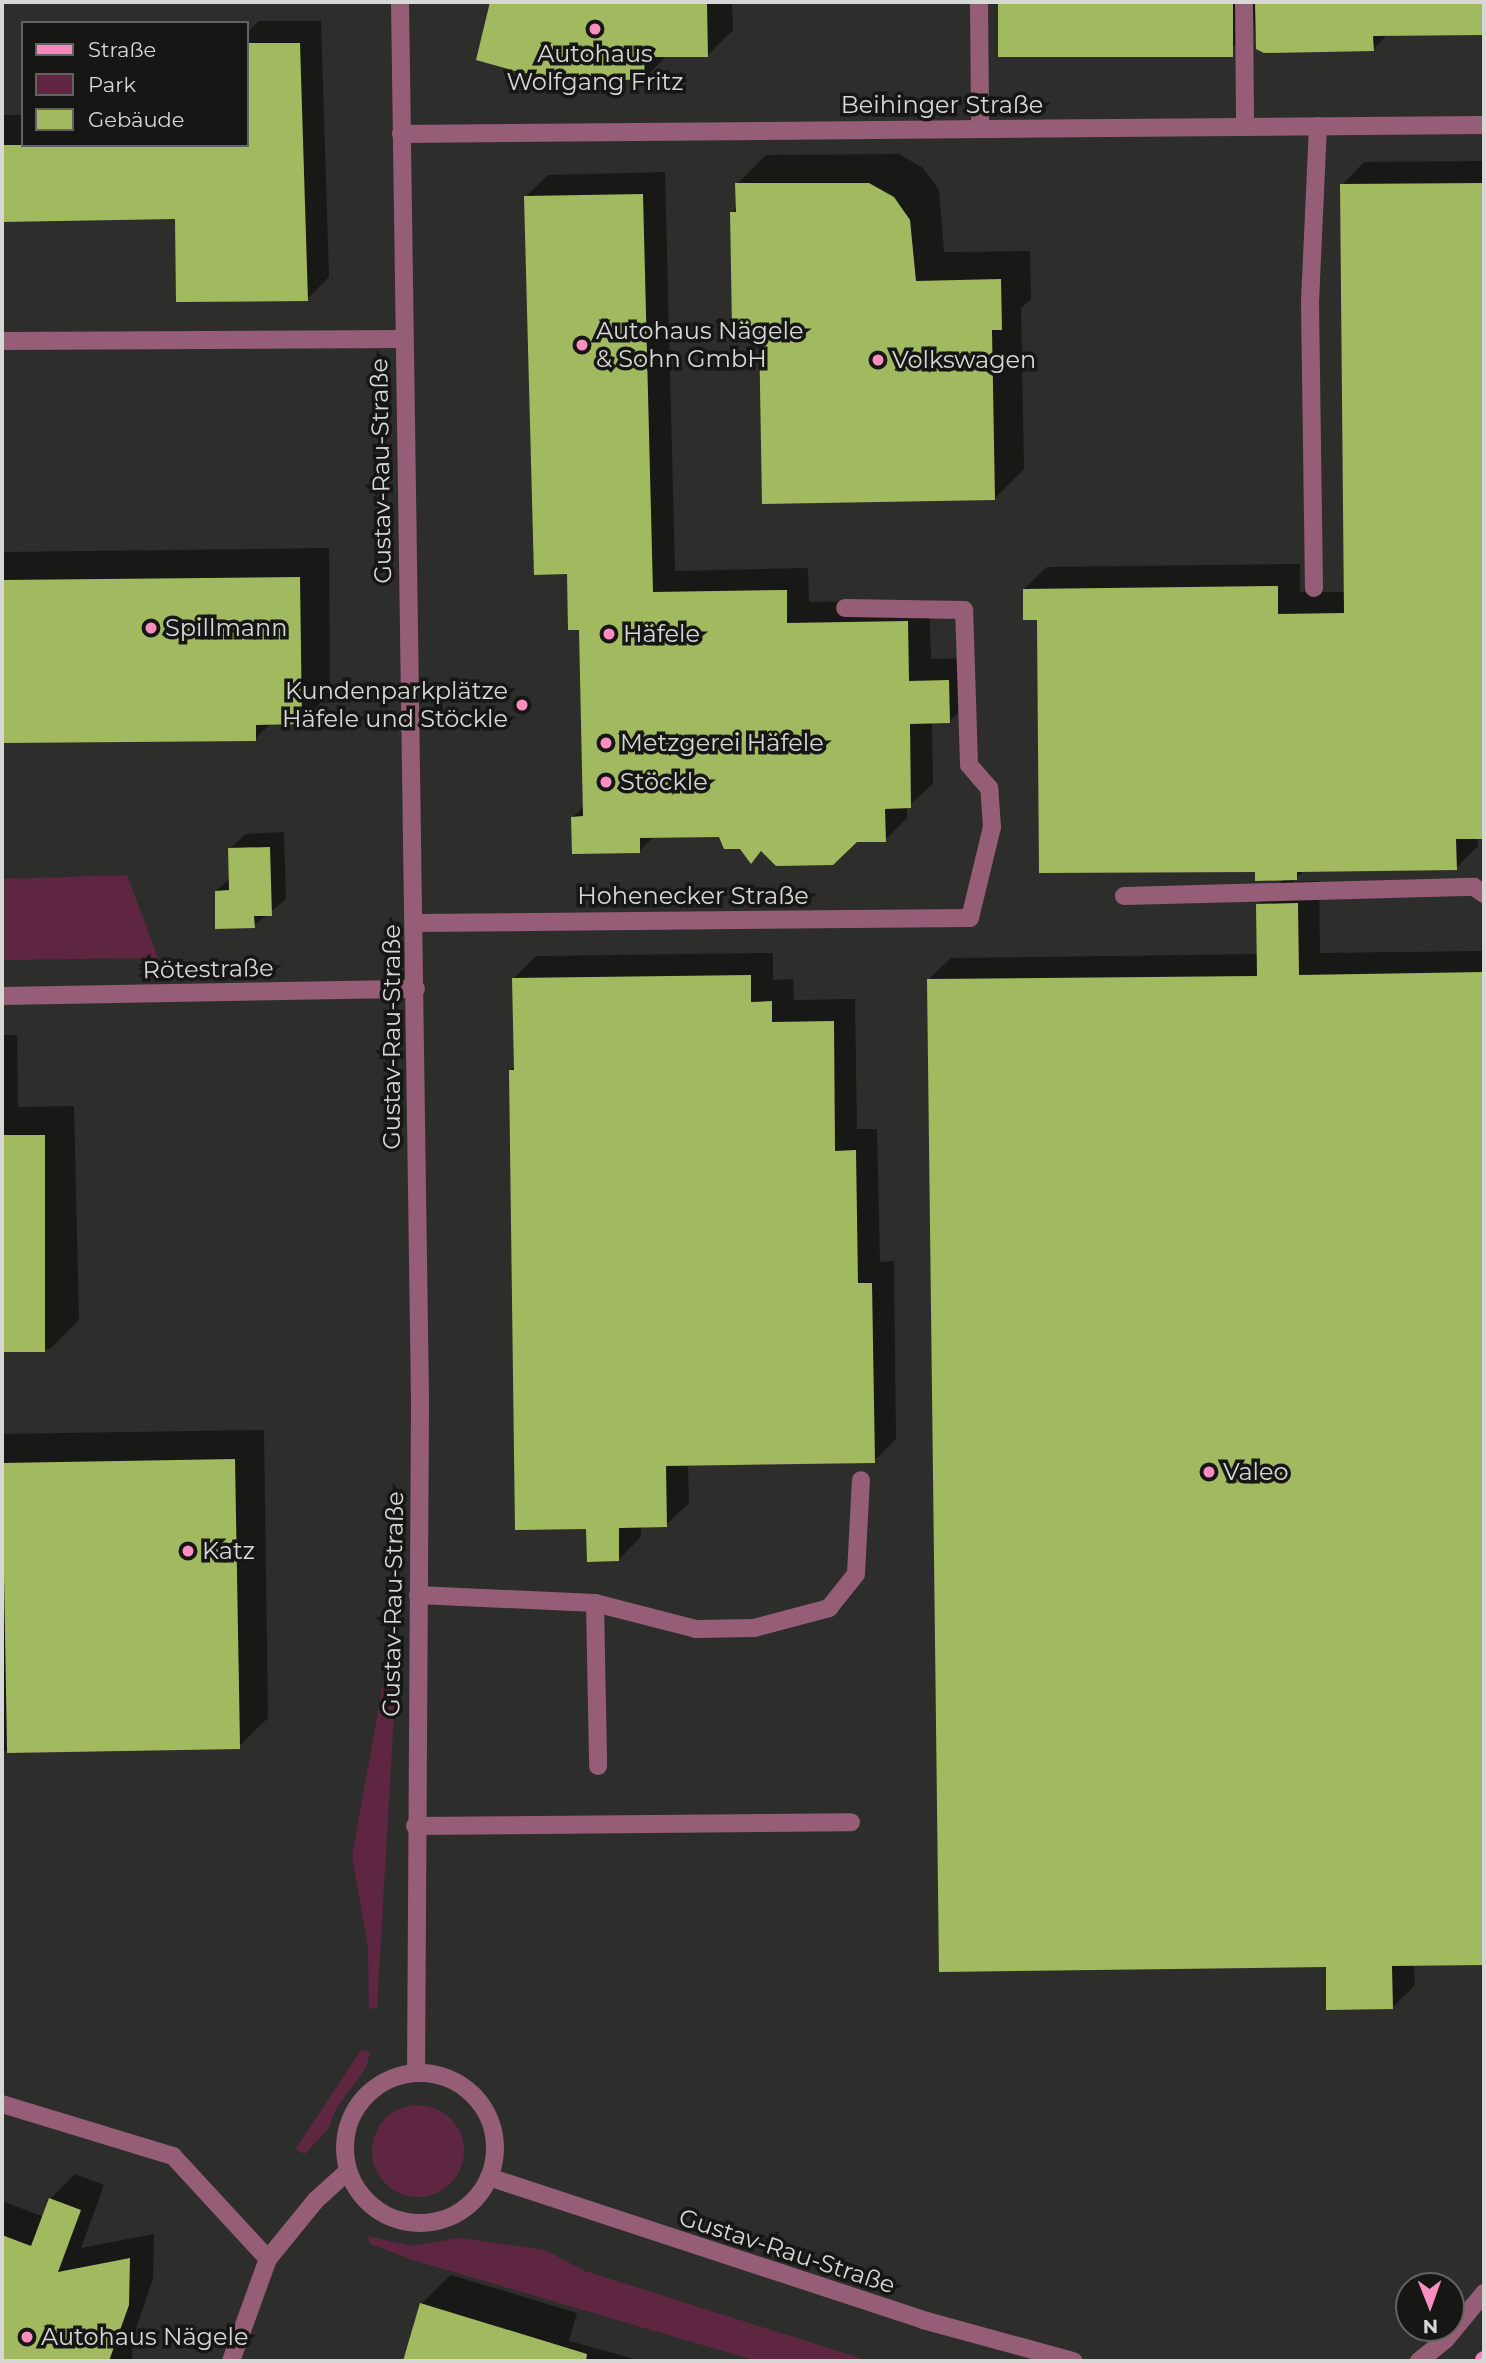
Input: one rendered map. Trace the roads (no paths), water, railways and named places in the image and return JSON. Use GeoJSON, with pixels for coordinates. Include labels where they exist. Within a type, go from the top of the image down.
{"type":"FeatureCollection","features":[{"type":"Feature","properties":{"kind":"street","name":"Gustav-Rau-Straße"},"geometry":{"type":"LineString","coordinates":[[400,2],[416,923],[416,2073]]}},
{"type":"Feature","properties":{"kind":"street"},"geometry":{"type":"LineString","coordinates":[[979,2],[980,129]]}},
{"type":"Feature","properties":{"kind":"street"},"geometry":{"type":"LineString","coordinates":[[1244,2],[1245,127]]}},
{"type":"Feature","properties":{"kind":"street","name":"Beihinger Straße"},"geometry":{"type":"LineString","coordinates":[[401,134],[1484,125]]}},
{"type":"Feature","properties":{"kind":"street"},"geometry":{"type":"LineString","coordinates":[[1314,588],[1310,302],[1318,127]]}},
{"type":"Feature","properties":{"kind":"street"},"geometry":{"type":"LineString","coordinates":[[2,341],[404,340]]}},
{"type":"Feature","properties":{"kind":"street","name":"Hohenecker Straße"},"geometry":{"type":"LineString","coordinates":[[416,923],[970,918],[992,827],[989,788],[970,765],[964,610],[845,608]]}},
{"type":"Feature","properties":{"kind":"street"},"geometry":{"type":"LineString","coordinates":[[1124,896],[1474,887],[1484,894]]}},
{"type":"Feature","properties":{"kind":"street","name":"Rötestraße"},"geometry":{"type":"LineString","coordinates":[[2,996],[416,989]]}},
{"type":"Feature","properties":{"kind":"street"},"geometry":{"type":"LineString","coordinates":[[418,1595],[595,1603],[696,1629],[754,1628],[829,1608],[856,1574],[861,1480]]}},
{"type":"Feature","properties":{"kind":"street"},"geometry":{"type":"LineString","coordinates":[[595,1603],[598,1766]]}},
{"type":"Feature","properties":{"kind":"street"},"geometry":{"type":"LineString","coordinates":[[415,1826],[851,1822]]}},
{"type":"Feature","properties":{"kind":"street"},"geometry":{"type":"LineString","coordinates":[[416,2073],[452,2081],[482,2105],[494,2140],[489,2177],[475,2199],[454,2215],[429,2223],[403,2222],[379,2211],[360,2194],[348,2171],[344,2148],[358,2105],[373,2088],[394,2077],[416,2073]]}},
{"type":"Feature","properties":{"kind":"street"},"geometry":{"type":"LineString","coordinates":[[2,2104],[173,2156],[268,2259]]}},
{"type":"Feature","properties":{"kind":"street"},"geometry":{"type":"LineString","coordinates":[[231,2361],[268,2259],[316,2200],[348,2171]]}},
{"type":"Feature","properties":{"kind":"street","name":"Gustav-Rau-Straße"},"geometry":{"type":"LineString","coordinates":[[489,2177],[923,2320],[1073,2361]]}},
{"type":"Feature","properties":{"kind":"street"},"geometry":{"type":"LineString","coordinates":[[1419,2361],[1446,2339],[1484,2293]]}},
{"type":"Feature","properties":{"kind":"place","name":"Autohaus Wolfgang Fritz"},"geometry":{"type":"Point","coordinates":[595,29]}},
{"type":"Feature","properties":{"kind":"place","name":"Autohaus Nägele & Sohn GmbH"},"geometry":{"type":"Point","coordinates":[582,345]}},
{"type":"Feature","properties":{"kind":"place","name":"Volkswagen"},"geometry":{"type":"Point","coordinates":[878,360]}},
{"type":"Feature","properties":{"kind":"place","name":"Spillmann"},"geometry":{"type":"Point","coordinates":[151,628]}},
{"type":"Feature","properties":{"kind":"place","name":"Häfele"},"geometry":{"type":"Point","coordinates":[609,634]}},
{"type":"Feature","properties":{"kind":"place","name":"Kundenparkplätze Häfele und Stöckle"},"geometry":{"type":"Point","coordinates":[522,705]}},
{"type":"Feature","properties":{"kind":"place","name":"Metzgerei Häfele"},"geometry":{"type":"Point","coordinates":[606,743]}},
{"type":"Feature","properties":{"kind":"place","name":"Stöckle"},"geometry":{"type":"Point","coordinates":[606,782]}},
{"type":"Feature","properties":{"kind":"place","name":"Valeo"},"geometry":{"type":"Point","coordinates":[1209,1472]}},
{"type":"Feature","properties":{"kind":"place","name":"Katz"},"geometry":{"type":"Point","coordinates":[188,1551]}},
{"type":"Feature","properties":{"kind":"place","name":"Autohaus Nägele"},"geometry":{"type":"Point","coordinates":[27,2337]}}]}
